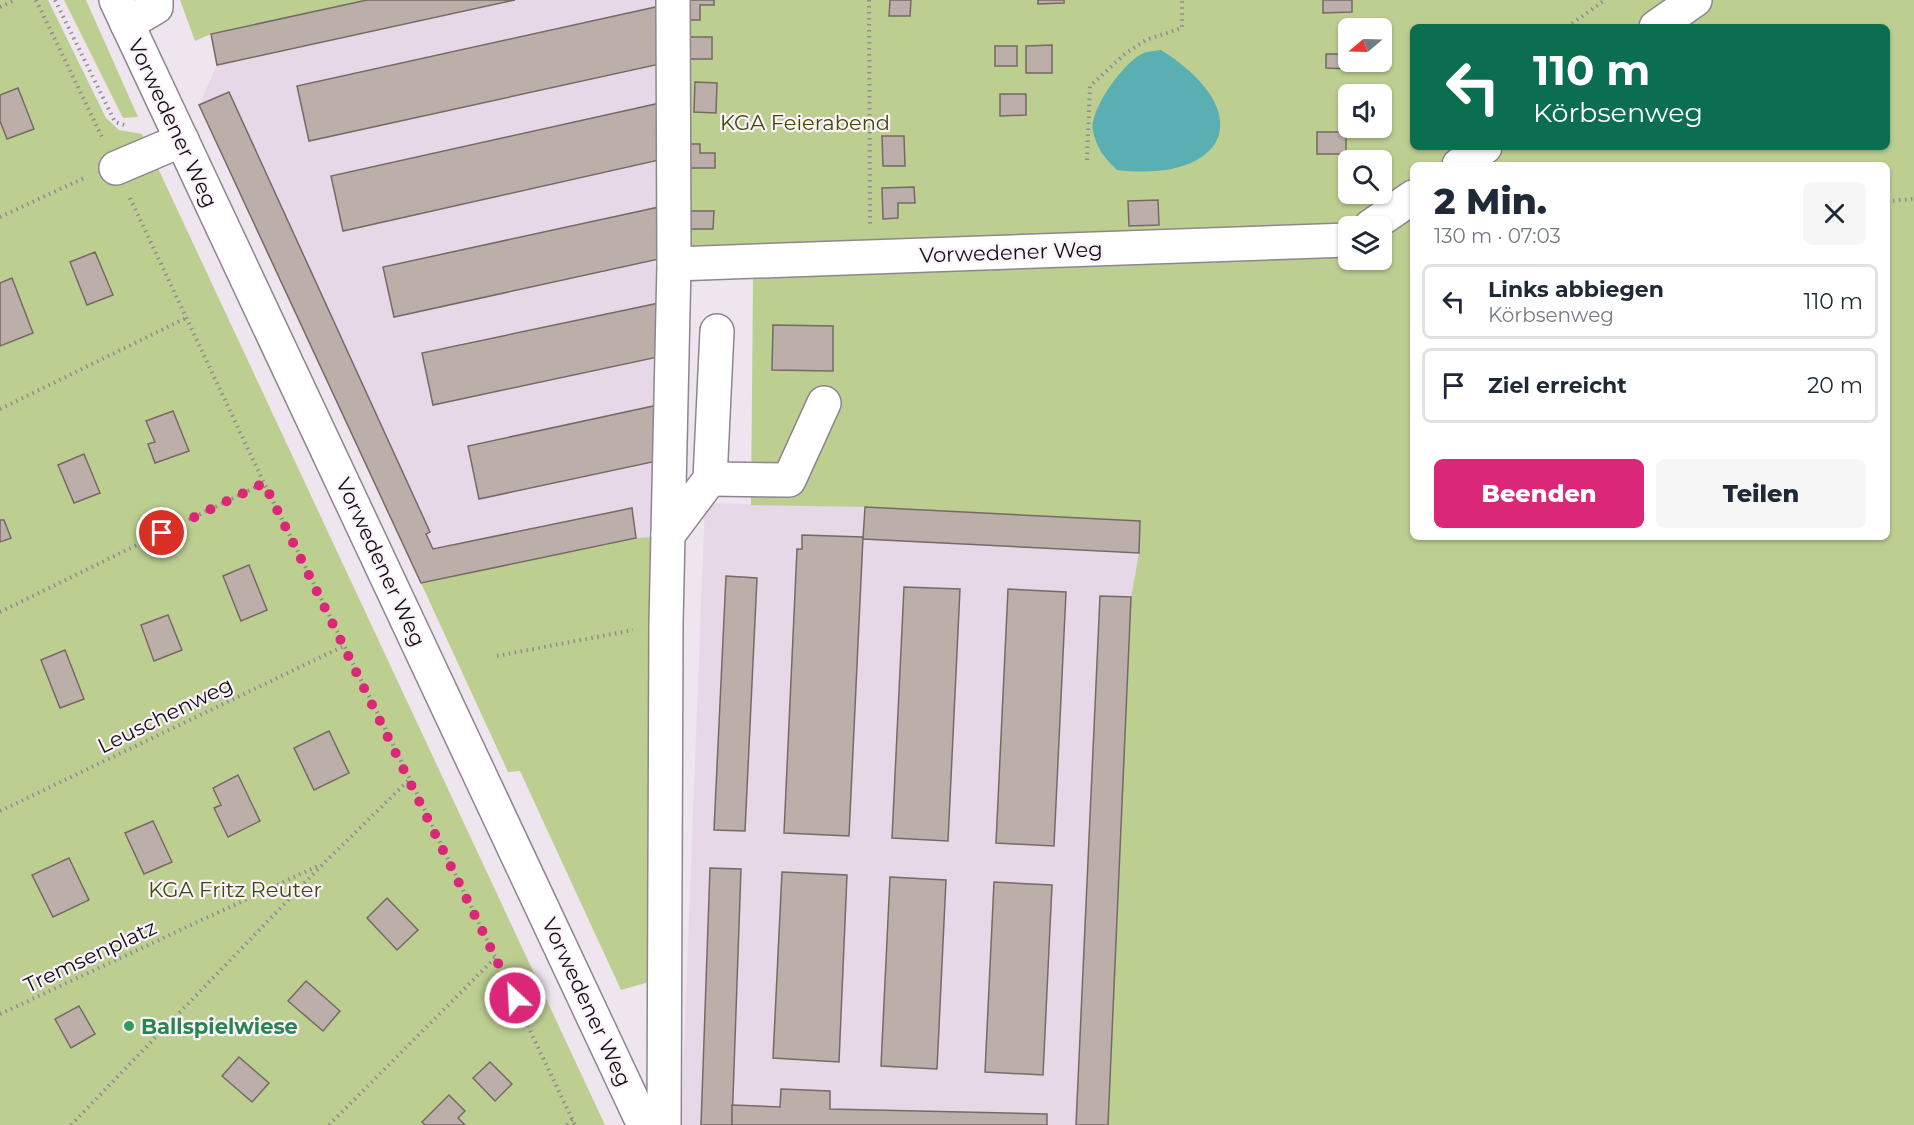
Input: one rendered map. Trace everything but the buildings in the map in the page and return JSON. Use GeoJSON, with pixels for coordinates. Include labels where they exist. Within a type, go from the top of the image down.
{"type":"FeatureCollection","features":[{"type":"Feature","properties":{"kind":"street"},"geometry":{"type":"LineString","coordinates":[[121,12],[156,7],[156,0]]}},
{"type":"Feature","properties":{"kind":"street","name":"Vorwedener Weg"},"geometry":{"type":"LineString","coordinates":[[664,1125],[666,624],[674,264],[673,0]]}},
{"type":"Feature","properties":{"kind":"street"},"geometry":{"type":"LineString","coordinates":[[1660,24],[1695,0]]}},
{"type":"Feature","properties":{"kind":"street","name":"Vorwedener Weg"},"geometry":{"type":"LineString","coordinates":[[121,12],[644,1125]]}},
{"type":"Feature","properties":{"kind":"street"},"geometry":{"type":"LineString","coordinates":[[105,171],[176,127]]}},
{"type":"Feature","properties":{"kind":"street"},"geometry":{"type":"LineString","coordinates":[[1463,162],[1481,150]]}},
{"type":"Feature","properties":{"kind":"street"},"geometry":{"type":"LineString","coordinates":[[1385,216],[1410,199]]}},
{"type":"Feature","properties":{"kind":"street","name":"Vorwedener Weg"},"geometry":{"type":"LineString","coordinates":[[674,264],[1338,240]]}},
{"type":"Feature","properties":{"kind":"street"},"geometry":{"type":"LineString","coordinates":[[668,535],[710,479],[717,331]]}},
{"type":"Feature","properties":{"kind":"street"},"geometry":{"type":"LineString","coordinates":[[710,479],[789,480],[824,403]]}},
{"type":"Feature","properties":{"kind":"path"},"geometry":{"type":"LineString","coordinates":[[0,7],[15,0]]}},
{"type":"Feature","properties":{"kind":"path"},"geometry":{"type":"LineString","coordinates":[[36,0],[80,92]]}},
{"type":"Feature","properties":{"kind":"path"},"geometry":{"type":"LineString","coordinates":[[55,0],[115,122],[124,126],[176,127]]}},
{"type":"Feature","properties":{"kind":"path"},"geometry":{"type":"LineString","coordinates":[[870,0],[870,229]]}},
{"type":"Feature","properties":{"kind":"path"},"geometry":{"type":"LineString","coordinates":[[1087,160],[1090,86],[1126,53],[1146,40],[1182,28],[1182,0]]}},
{"type":"Feature","properties":{"kind":"path"},"geometry":{"type":"LineString","coordinates":[[1571,24],[1605,0]]}},
{"type":"Feature","properties":{"kind":"path"},"geometry":{"type":"LineString","coordinates":[[0,217],[105,171]]}},
{"type":"Feature","properties":{"kind":"path"},"geometry":{"type":"LineString","coordinates":[[1890,201],[1914,199]]}},
{"type":"Feature","properties":{"kind":"path"},"geometry":{"type":"LineString","coordinates":[[160,263],[575,1125]]}},
{"type":"Feature","properties":{"kind":"path"},"geometry":{"type":"LineString","coordinates":[[0,409],[186,318]]}},
{"type":"Feature","properties":{"kind":"path"},"geometry":{"type":"LineString","coordinates":[[0,612],[264,483]]}},
{"type":"Feature","properties":{"kind":"path"},"geometry":{"type":"LineString","coordinates":[[497,656],[666,624]]}},
{"type":"Feature","properties":{"kind":"path","name":"Leuschenweg"},"geometry":{"type":"LineString","coordinates":[[0,811],[344,646]]}},
{"type":"Feature","properties":{"kind":"path","name":"Tremsenplatz"},"geometry":{"type":"LineString","coordinates":[[71,1125],[323,864],[410,779]]}},
{"type":"Feature","properties":{"kind":"path","name":"Tremsenplatz"},"geometry":{"type":"LineString","coordinates":[[0,1014],[323,864]]}},
{"type":"Feature","properties":{"kind":"path"},"geometry":{"type":"LineString","coordinates":[[329,1125],[496,957]]}},
{"type":"Feature","properties":{"kind":"path"},"geometry":{"type":"LineString","coordinates":[[567,1125],[573,1119]]}},
{"type":"Feature","properties":{"kind":"shaded area"},"geometry":{"type":"Polygon","coordinates":[[[367,0],[660,0],[657,537],[636,538],[421,583],[199,105],[217,65],[211,34],[367,0]]]}},
{"type":"Feature","properties":{"kind":"shaded area"},"geometry":{"type":"Polygon","coordinates":[[[705,503],[865,507],[1140,521],[1139,553],[1131,597],[1108,1125],[681,1125],[705,503]]]}},
{"type":"Feature","properties":{"kind":"green space","name":"KGA Fritz Reuter"},"geometry":{"type":"Polygon","coordinates":[[[0,0],[48,0],[106,118],[119,130],[142,134],[605,1125],[0,1125],[0,0]]]}},
{"type":"Feature","properties":{"kind":"green space"},"geometry":{"type":"Polygon","coordinates":[[[64,0],[86,0],[138,117],[123,118],[64,0]]]}},
{"type":"Feature","properties":{"kind":"green space"},"geometry":{"type":"Polygon","coordinates":[[[180,0],[367,0],[211,34],[195,41],[180,0]]]}},
{"type":"Feature","properties":{"kind":"green space","name":"KGA Feierabend"},"geometry":{"type":"Polygon","coordinates":[[[684,0],[1914,0],[1914,1125],[1108,1125],[1131,597],[1139,553],[1140,521],[865,507],[751,505],[753,277],[687,282],[684,0]]]}},
{"type":"Feature","properties":{"kind":"green space"},"geometry":{"type":"Polygon","coordinates":[[[657,537],[649,982],[621,990],[520,771],[508,772],[421,583],[636,538],[657,537]]]}},
{"type":"Feature","properties":{"kind":"water"},"geometry":{"type":"Polygon","coordinates":[[[1161,50],[1192,73],[1212,97],[1220,119],[1218,138],[1206,154],[1185,165],[1155,171],[1117,170],[1102,152],[1094,137],[1093,122],[1096,111],[1109,88],[1126,66],[1144,53],[1161,50]]]}},
{"type":"Feature","properties":{"kind":"place","name":"Ballspielwiese"},"geometry":{"type":"Point","coordinates":[129,1026]}},
{"type":"Feature","properties":{"kind":"route"},"geometry":{"type":"LineString","coordinates":[[162,533],[264,483],[515,998]]}}]}
